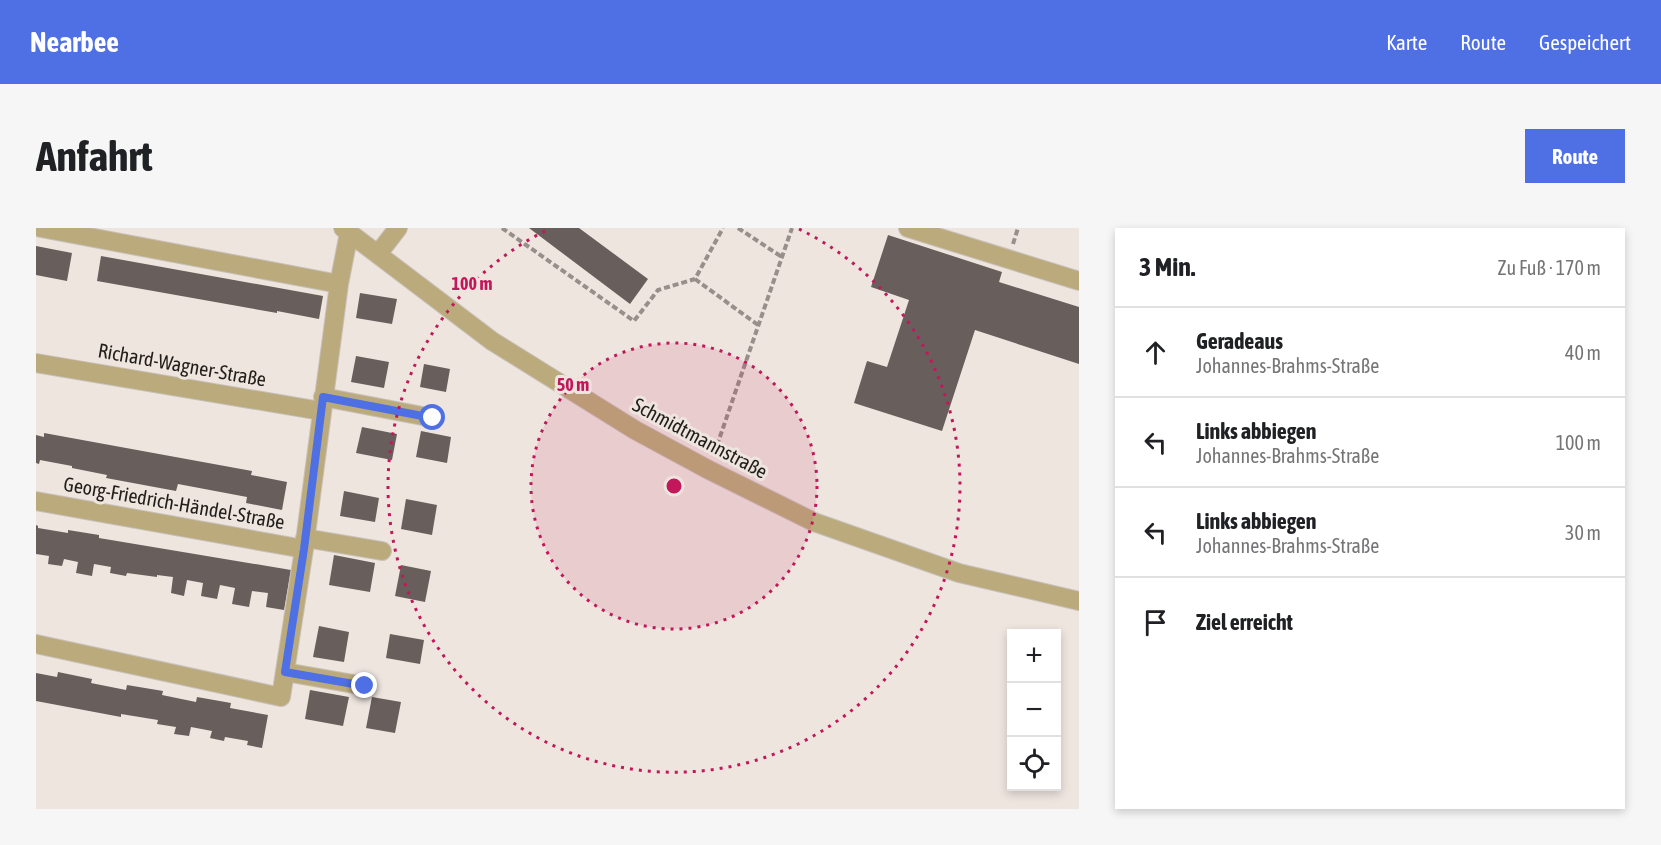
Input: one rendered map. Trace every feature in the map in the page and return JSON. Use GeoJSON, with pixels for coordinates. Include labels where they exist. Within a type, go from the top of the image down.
{"type":"FeatureCollection","features":[{"type":"Feature","properties":{"kind":"street"},"geometry":{"type":"LineString","coordinates":[[41,228],[339,284]]}},
{"type":"Feature","properties":{"kind":"street"},"geometry":{"type":"LineString","coordinates":[[378,254],[398,228]]}},
{"type":"Feature","properties":{"kind":"street"},"geometry":{"type":"LineString","coordinates":[[908,228],[1079,281]]}},
{"type":"Feature","properties":{"kind":"street"},"geometry":{"type":"LineString","coordinates":[[36,644],[281,697],[305,543],[346,230]]}},
{"type":"Feature","properties":{"kind":"street","name":"Schmidtmannstraße"},"geometry":{"type":"LineString","coordinates":[[346,230],[492,341],[635,430],[708,470],[814,522],[959,573],[1079,601]]}},
{"type":"Feature","properties":{"kind":"street","name":"Richard-Wagner-Straße"},"geometry":{"type":"LineString","coordinates":[[36,363],[433,418]]}},
{"type":"Feature","properties":{"kind":"street","name":"Georg-Friedrich-Händel-Straße"},"geometry":{"type":"LineString","coordinates":[[36,501],[305,543],[382,552]]}},
{"type":"Feature","properties":{"kind":"street"},"geometry":{"type":"LineString","coordinates":[[285,672],[365,686]]}},
{"type":"Feature","properties":{"kind":"path"},"geometry":{"type":"LineString","coordinates":[[502,228],[634,321],[658,290],[695,279],[723,228]]}},
{"type":"Feature","properties":{"kind":"path"},"geometry":{"type":"LineString","coordinates":[[738,228],[782,257]]}},
{"type":"Feature","properties":{"kind":"path"},"geometry":{"type":"LineString","coordinates":[[708,470],[792,228]]}},
{"type":"Feature","properties":{"kind":"path"},"geometry":{"type":"LineString","coordinates":[[695,279],[758,325]]}},
{"type":"Feature","properties":{"kind":"building"},"geometry":{"type":"Polygon","coordinates":[[[529,228],[579,228],[648,279],[630,304],[529,228]]]}},
{"type":"Feature","properties":{"kind":"building"},"geometry":{"type":"Polygon","coordinates":[[[888,235],[1002,272],[999,282],[1079,307],[1079,364],[975,330],[942,431],[854,403],[867,361],[887,367],[909,300],[871,287],[888,235]]]}},
{"type":"Feature","properties":{"kind":"building"},"geometry":{"type":"Polygon","coordinates":[[[36,246],[72,253],[67,281],[36,275],[36,246]]]}},
{"type":"Feature","properties":{"kind":"building"},"geometry":{"type":"Polygon","coordinates":[[[101,256],[323,296],[319,319],[97,281],[101,256]]]}},
{"type":"Feature","properties":{"kind":"building"},"geometry":{"type":"Polygon","coordinates":[[[360,293],[397,299],[392,324],[356,318],[360,293]]]}},
{"type":"Feature","properties":{"kind":"building"},"geometry":{"type":"Polygon","coordinates":[[[356,356],[389,362],[384,388],[351,382],[356,356]]]}},
{"type":"Feature","properties":{"kind":"building"},"geometry":{"type":"Polygon","coordinates":[[[424,364],[450,369],[446,392],[420,387],[424,364]]]}},
{"type":"Feature","properties":{"kind":"building"},"geometry":{"type":"Polygon","coordinates":[[[362,427],[397,434],[392,460],[356,453],[362,427]]]}},
{"type":"Feature","properties":{"kind":"building"},"geometry":{"type":"Polygon","coordinates":[[[421,431],[451,437],[447,463],[416,457],[421,431]]]}},
{"type":"Feature","properties":{"kind":"building"},"geometry":{"type":"Polygon","coordinates":[[[44,433],[252,471],[251,475],[287,482],[282,510],[246,503],[247,497],[178,484],[176,491],[106,478],[107,475],[72,468],[72,466],[40,460],[39,464],[36,463],[36,435],[44,437],[44,433]]]}},
{"type":"Feature","properties":{"kind":"building"},"geometry":{"type":"Polygon","coordinates":[[[344,491],[379,498],[375,522],[340,516],[344,491]]]}},
{"type":"Feature","properties":{"kind":"building"},"geometry":{"type":"Polygon","coordinates":[[[406,499],[437,505],[432,535],[401,529],[406,499]]]}},
{"type":"Feature","properties":{"kind":"building"},"geometry":{"type":"Polygon","coordinates":[[[36,525],[38,528],[99,535],[99,538],[291,570],[284,610],[266,607],[268,593],[252,591],[249,607],[232,604],[235,588],[220,585],[217,599],[201,596],[203,583],[187,580],[184,596],[171,593],[173,577],[127,573],[126,576],[110,573],[111,567],[94,564],[92,576],[76,573],[78,562],[64,559],[62,566],[48,564],[49,556],[36,554],[36,525]]]}},
{"type":"Feature","properties":{"kind":"building"},"geometry":{"type":"Polygon","coordinates":[[[334,555],[375,563],[370,592],[329,585],[334,555]]]}},
{"type":"Feature","properties":{"kind":"building"},"geometry":{"type":"Polygon","coordinates":[[[401,565],[431,571],[425,602],[395,596],[401,565]]]}},
{"type":"Feature","properties":{"kind":"building"},"geometry":{"type":"Polygon","coordinates":[[[319,626],[349,632],[344,662],[313,657],[319,626]]]}},
{"type":"Feature","properties":{"kind":"building"},"geometry":{"type":"Polygon","coordinates":[[[390,634],[424,640],[420,664],[386,658],[390,634]]]}},
{"type":"Feature","properties":{"kind":"building"},"geometry":{"type":"Polygon","coordinates":[[[58,672],[92,679],[91,683],[126,690],[127,685],[163,691],[162,695],[196,702],[197,697],[231,703],[230,708],[268,715],[262,748],[247,745],[248,741],[225,737],[224,741],[210,738],[212,731],[191,727],[189,736],[174,734],[176,727],[157,724],[158,720],[121,714],[121,717],[36,701],[36,673],[57,677],[58,672]]]}},
{"type":"Feature","properties":{"kind":"building"},"geometry":{"type":"Polygon","coordinates":[[[310,690],[349,697],[343,726],[305,719],[310,690]]]}},
{"type":"Feature","properties":{"kind":"building"},"geometry":{"type":"Polygon","coordinates":[[[372,697],[401,702],[395,733],[366,728],[372,697]]]}},
{"type":"Feature","properties":{"kind":"route"},"geometry":{"type":"LineString","coordinates":[[365,686],[285,672],[304,549],[323,397],[433,418]]}}]}
